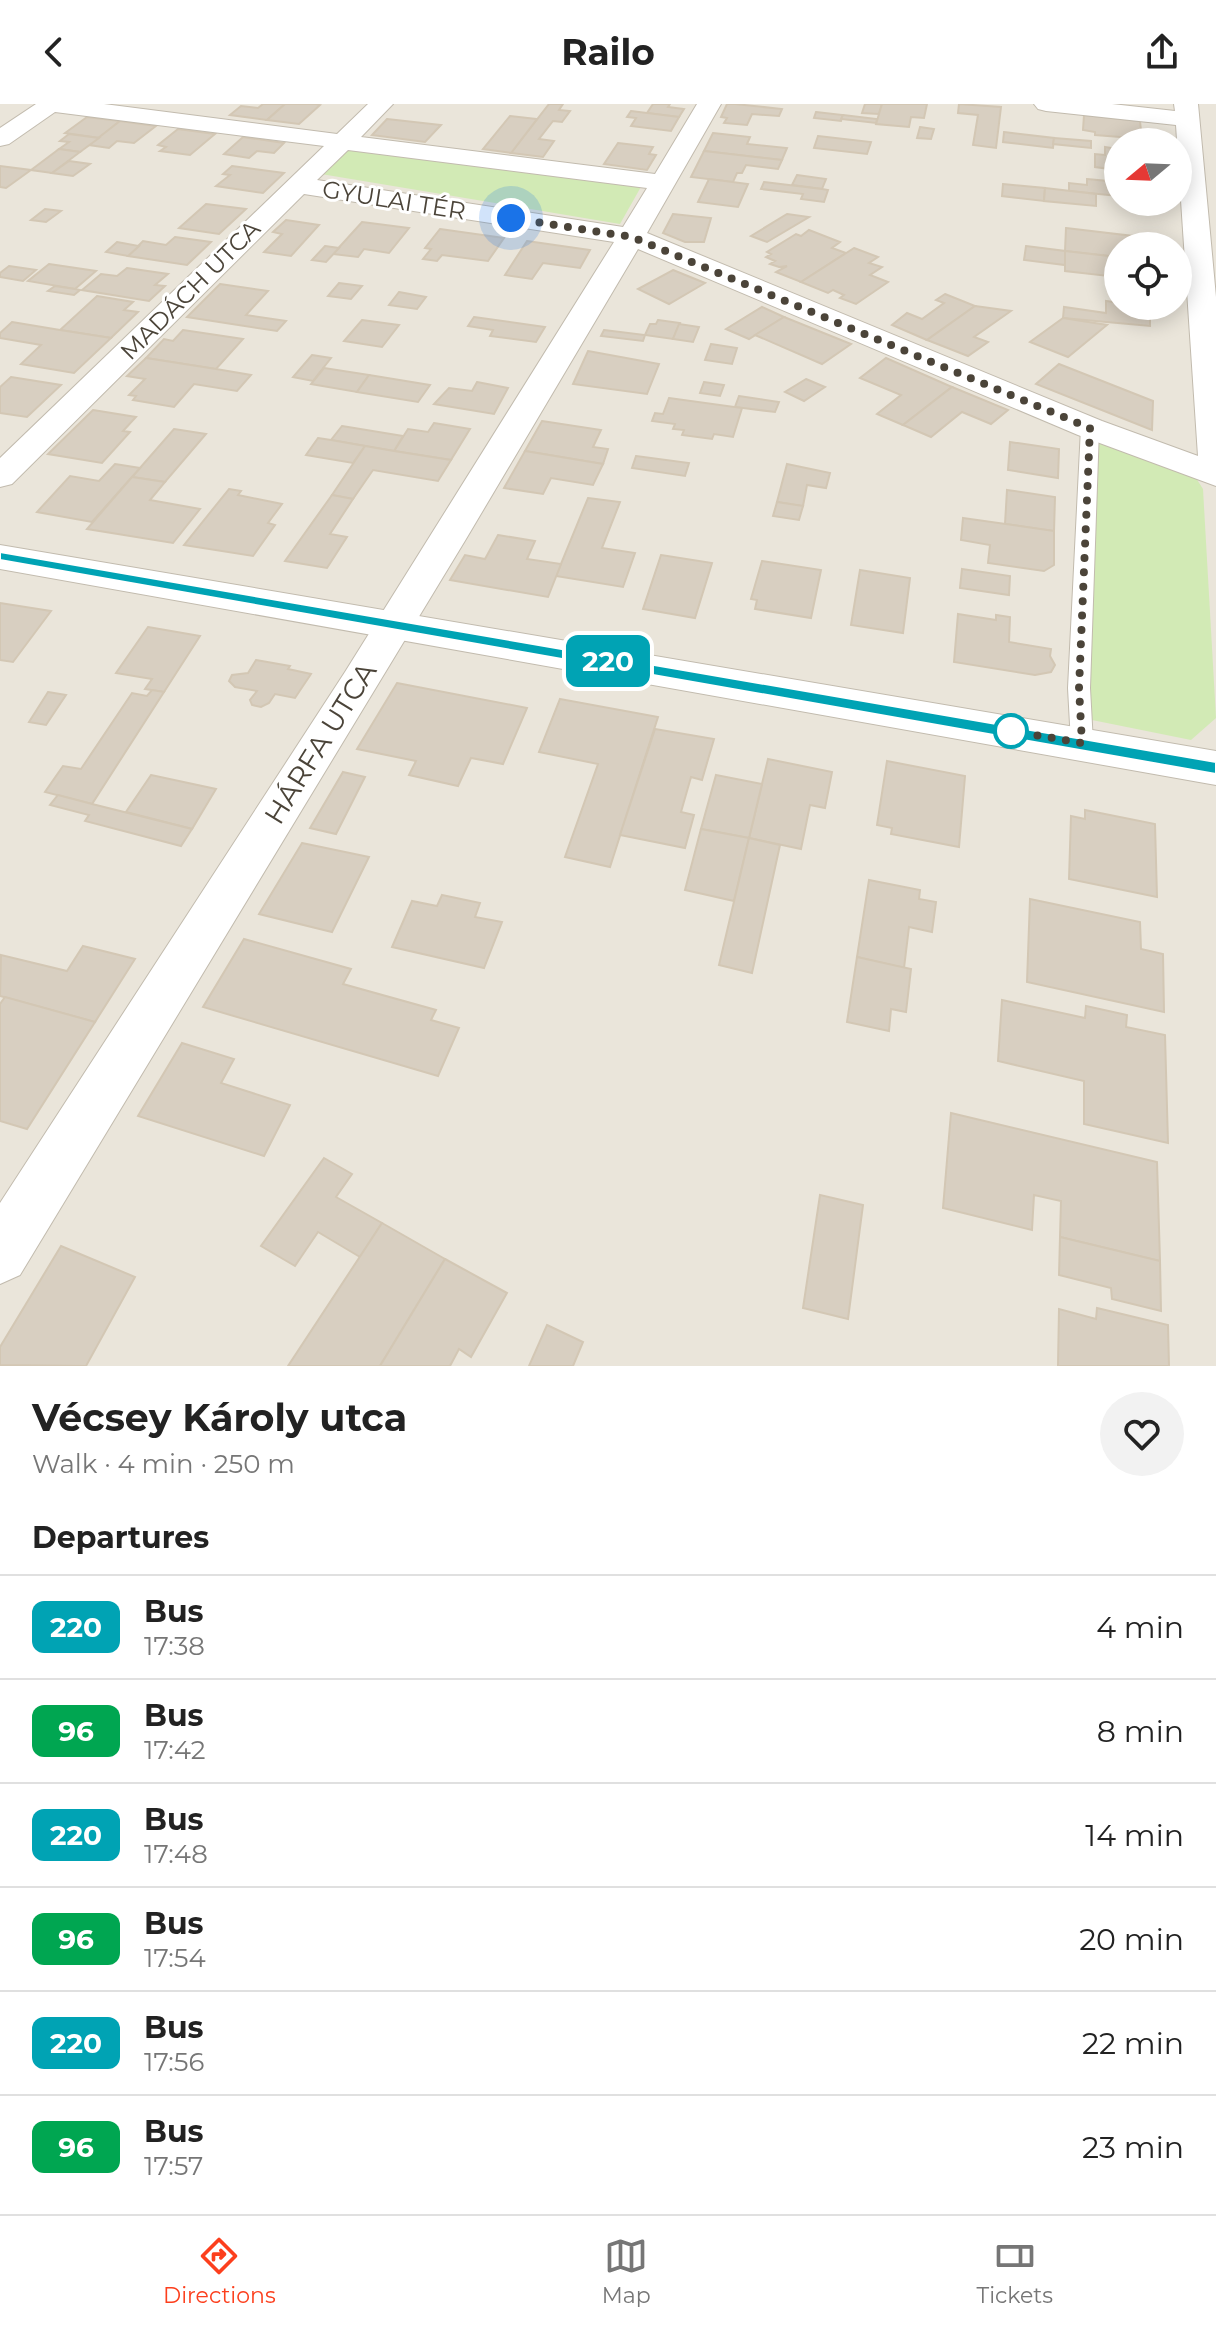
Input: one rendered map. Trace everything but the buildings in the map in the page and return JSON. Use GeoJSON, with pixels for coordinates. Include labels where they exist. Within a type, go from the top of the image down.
{"type":"FeatureCollection","features":[{"type":"Feature","properties":{"kind":"street","name":"GYULAI TÉR"},"geometry":{"type":"LineString","coordinates":[[51,104],[664,183]]}},
{"type":"Feature","properties":{"kind":"street"},"geometry":{"type":"LineString","coordinates":[[0,139],[51,104]]}},
{"type":"Feature","properties":{"kind":"street","name":"MADÁCH UTCA"},"geometry":{"type":"LineString","coordinates":[[0,477],[381,104]]}},
{"type":"Feature","properties":{"kind":"street","name":"HÁRFA UTCA"},"geometry":{"type":"LineString","coordinates":[[0,1255],[394,624],[632,237],[709,104]]}},
{"type":"Feature","properties":{"kind":"street"},"geometry":{"type":"LineString","coordinates":[[1046,104],[1187,111],[1216,476]]}},
{"type":"Feature","properties":{"kind":"street","name":"GYULAI TÉR"},"geometry":{"type":"LineString","coordinates":[[297,185],[632,237],[1090,428],[1216,476]]}},
{"type":"Feature","properties":{"kind":"street"},"geometry":{"type":"LineString","coordinates":[[0,557],[1216,768]]}},
{"type":"Feature","properties":{"kind":"lane"},"geometry":{"type":"LineString","coordinates":[[1082,743],[1079,688],[1090,428]]}},
{"type":"Feature","properties":{"kind":"shaded area"},"geometry":{"type":"Polygon","coordinates":[[[0,104],[1216,104],[1216,1366],[0,1366],[0,104]]]}},
{"type":"Feature","properties":{"kind":"green space"},"geometry":{"type":"Polygon","coordinates":[[[353,146],[642,185],[620,224],[321,174],[353,146]]]}},
{"type":"Feature","properties":{"kind":"green space"},"geometry":{"type":"Polygon","coordinates":[[[1095,434],[1194,475],[1203,489],[1216,718],[1191,740],[1087,719],[1095,434]]]}},
{"type":"Feature","properties":{"kind":"bus line","name":"220"},"geometry":{"type":"LineString","coordinates":[[0,557],[1216,768]]}},
{"type":"Feature","properties":{"kind":"route"},"geometry":{"type":"LineString","coordinates":[[511,218],[632,237],[1090,428],[1079,688],[1082,743],[1011,731]]}}]}
